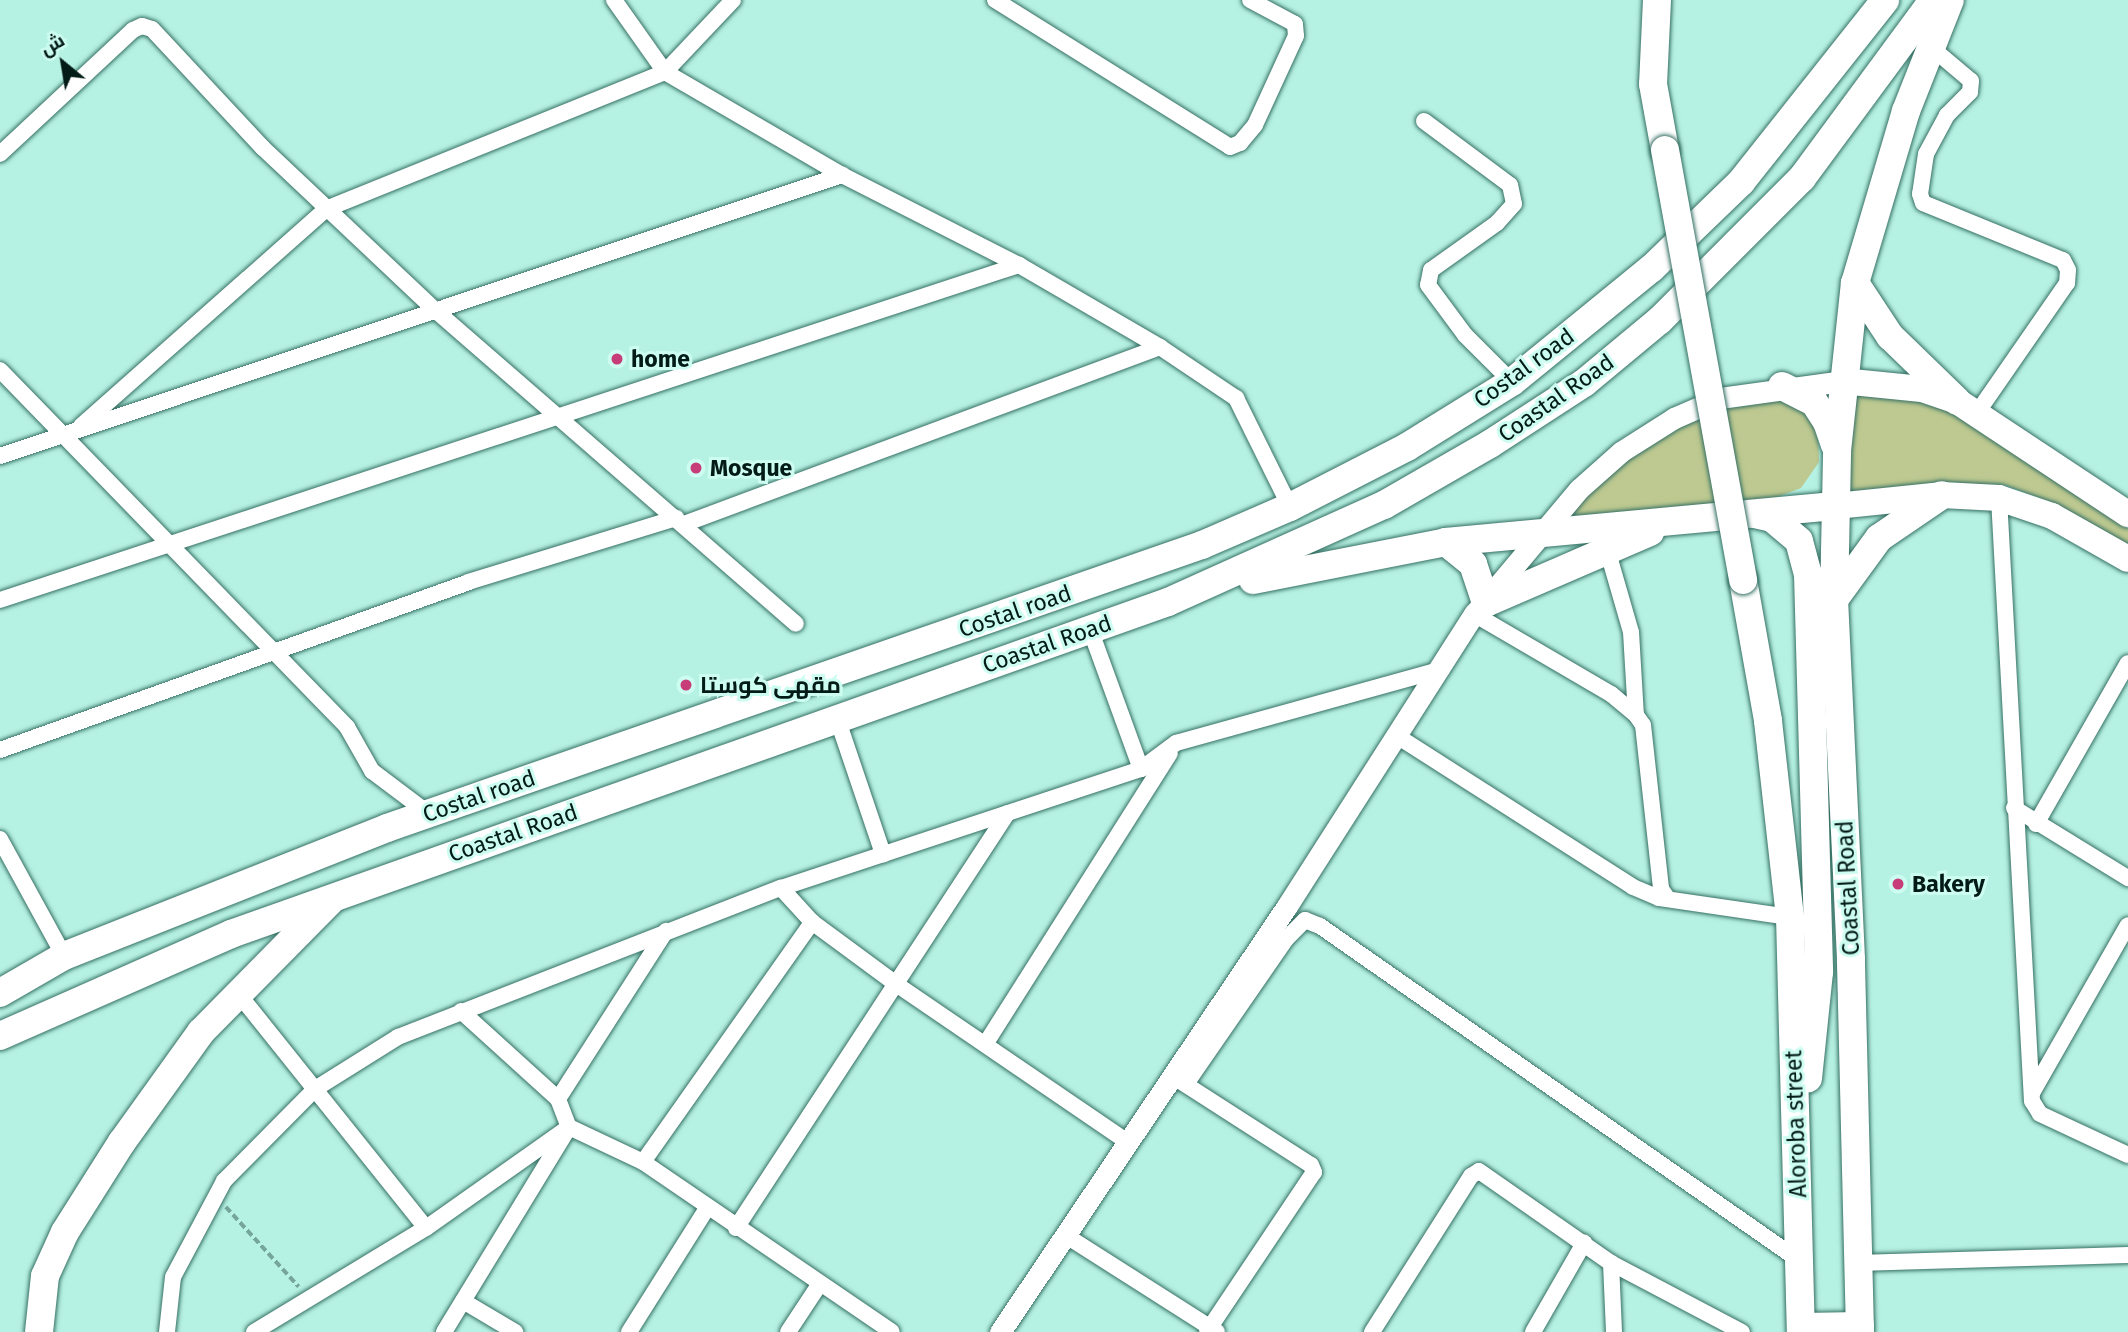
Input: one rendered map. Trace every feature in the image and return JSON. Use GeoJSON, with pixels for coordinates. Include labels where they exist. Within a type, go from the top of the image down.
{"type":"FeatureCollection","features":[{"type":"Feature","properties":{"kind":"highway"},"geometry":{"type":"LineString","coordinates":[[1657,0],[1653,83],[1768,721],[1790,916]]}},
{"type":"Feature","properties":{"kind":"highway","name":"Costal road"},"geometry":{"type":"LineString","coordinates":[[0,993],[64,956],[428,813],[1190,550],[1290,507],[1407,447],[1511,382],[1652,268],[1741,182],[1885,0]]}},
{"type":"Feature","properties":{"kind":"highway","name":"Coastal Road"},"geometry":{"type":"LineString","coordinates":[[0,1036],[25,1021],[230,934],[1168,601],[1384,505],[1490,444],[1584,383],[1660,320],[1802,178],[1933,0]]}},
{"type":"Feature","properties":{"kind":"highway","name":"Coastal Road"},"geometry":{"type":"LineString","coordinates":[[1860,1329],[1851,959],[1834,599],[1837,451],[1842,382],[1855,283],[1878,192],[1950,0]]}},
{"type":"Feature","properties":{"kind":"highway"},"geometry":{"type":"LineString","coordinates":[[1855,283],[1891,336],[1967,407]]}},
{"type":"Feature","properties":{"kind":"highway"},"geometry":{"type":"LineString","coordinates":[[1782,386],[1804,395],[1821,412],[1837,451]]}},
{"type":"Feature","properties":{"kind":"highway"},"geometry":{"type":"LineString","coordinates":[[1834,599],[1879,538],[1942,495]]}},
{"type":"Feature","properties":{"kind":"highway"},"geometry":{"type":"LineString","coordinates":[[1168,601],[1367,555],[1446,542],[1543,530],[1672,523],[1836,506]]}},
{"type":"Feature","properties":{"kind":"highway"},"geometry":{"type":"LineString","coordinates":[[1755,514],[1787,528],[1799,541],[1808,574],[1819,972],[1796,1145]]}},
{"type":"Feature","properties":{"kind":"highway"},"geometry":{"type":"LineString","coordinates":[[1446,542],[1474,564],[1480,608],[1608,549],[1672,523]]}},
{"type":"Feature","properties":{"kind":"highway"},"geometry":{"type":"LineString","coordinates":[[39,1332],[44,1276],[65,1233],[201,1032],[237,992],[336,895]]}},
{"type":"Feature","properties":{"kind":"highway","name":"Aloroba street"},"geometry":{"type":"LineString","coordinates":[[1790,916],[1801,1262],[1795,1330]]}},
{"type":"Feature","properties":{"kind":"highway"},"geometry":{"type":"LineString","coordinates":[[1795,1330],[1860,1329]]}},
{"type":"Feature","properties":{"kind":"main road"},"geometry":{"type":"LineString","coordinates":[[1842,382],[1922,389],[1967,407],[2128,514]]}},
{"type":"Feature","properties":{"kind":"main road"},"geometry":{"type":"LineString","coordinates":[[1836,506],[1942,495],[1999,498],[2052,516],[2128,559]]}},
{"type":"Feature","properties":{"kind":"street"},"geometry":{"type":"LineString","coordinates":[[614,0],[665,72],[842,175],[1020,265],[1160,347],[1236,398],[1290,507]]}},
{"type":"Feature","properties":{"kind":"street"},"geometry":{"type":"LineString","coordinates":[[69,435],[326,209],[665,72],[733,0]]}},
{"type":"Feature","properties":{"kind":"street"},"geometry":{"type":"LineString","coordinates":[[995,0],[1230,147],[1240,143],[1255,125],[1296,36],[1295,24],[1250,0]]}},
{"type":"Feature","properties":{"kind":"street"},"geometry":{"type":"LineString","coordinates":[[0,155],[142,26],[152,29],[326,209],[435,310],[796,624]]}},
{"type":"Feature","properties":{"kind":"street"},"geometry":{"type":"LineString","coordinates":[[1932,48],[1971,81],[1970,93],[1947,115],[1926,154],[1920,194],[1923,203],[2063,260],[2068,270],[2067,282],[1967,407]]}},
{"type":"Feature","properties":{"kind":"street"},"geometry":{"type":"LineString","coordinates":[[1424,121],[1510,185],[1514,204],[1497,223],[1431,270],[1428,285],[1465,335],[1511,382]]}},
{"type":"Feature","properties":{"kind":"street"},"geometry":{"type":"LineString","coordinates":[[0,456],[842,175]]}},
{"type":"Feature","properties":{"kind":"street"},"geometry":{"type":"LineString","coordinates":[[0,600],[1020,265]]}},
{"type":"Feature","properties":{"kind":"street"},"geometry":{"type":"LineString","coordinates":[[0,750],[270,650],[468,582],[680,521],[1160,347]]}},
{"type":"Feature","properties":{"kind":"street"},"geometry":{"type":"LineString","coordinates":[[0,370],[69,435],[168,543],[346,727],[372,771],[428,813]]}},
{"type":"Feature","properties":{"kind":"street"},"geometry":{"type":"LineString","coordinates":[[1179,1080],[1480,608],[1579,489],[1622,451],[1674,418],[1720,398],[1782,386],[1842,382]]}},
{"type":"Feature","properties":{"kind":"street"},"geometry":{"type":"LineString","coordinates":[[1999,498],[2014,808],[2032,1093],[2040,1114],[2128,1155]]}},
{"type":"Feature","properties":{"kind":"street"},"geometry":{"type":"LineString","coordinates":[[1608,549],[1631,632],[1636,715]]}},
{"type":"Feature","properties":{"kind":"street"},"geometry":{"type":"LineString","coordinates":[[1480,608],[1611,694],[1636,715],[1643,725],[1661,889],[1668,900]]}},
{"type":"Feature","properties":{"kind":"street"},"geometry":{"type":"LineString","coordinates":[[1090,629],[1141,769]]}},
{"type":"Feature","properties":{"kind":"street"},"geometry":{"type":"LineString","coordinates":[[2036,824],[2128,663]]}},
{"type":"Feature","properties":{"kind":"street"},"geometry":{"type":"LineString","coordinates":[[167,1332],[173,1277],[215,1196],[314,1088],[398,1037],[781,888],[1141,769],[1176,743],[1442,669]]}},
{"type":"Feature","properties":{"kind":"street"},"geometry":{"type":"LineString","coordinates":[[837,718],[883,854]]}},
{"type":"Feature","properties":{"kind":"street"},"geometry":{"type":"LineString","coordinates":[[1397,736],[1633,887],[1668,900],[1790,916]]}},
{"type":"Feature","properties":{"kind":"street"},"geometry":{"type":"LineString","coordinates":[[986,1043],[1176,743]]}},
{"type":"Feature","properties":{"kind":"street"},"geometry":{"type":"LineString","coordinates":[[2014,808],[2036,824],[2128,878]]}},
{"type":"Feature","properties":{"kind":"street"},"geometry":{"type":"LineString","coordinates":[[736,1228],[1009,813]]}},
{"type":"Feature","properties":{"kind":"street"},"geometry":{"type":"LineString","coordinates":[[0,839],[64,956]]}},
{"type":"Feature","properties":{"kind":"street"},"geometry":{"type":"LineString","coordinates":[[781,888],[812,922],[896,984],[1128,1142]]}},
{"type":"Feature","properties":{"kind":"street"},"geometry":{"type":"LineString","coordinates":[[1000,1332],[1128,1142],[1179,1080],[1286,939],[1305,920],[1320,926],[1801,1262]]}},
{"type":"Feature","properties":{"kind":"street"},"geometry":{"type":"LineString","coordinates":[[643,1162],[812,922]]}},
{"type":"Feature","properties":{"kind":"street"},"geometry":{"type":"LineString","coordinates":[[2032,1093],[2128,925]]}},
{"type":"Feature","properties":{"kind":"street"},"geometry":{"type":"LineString","coordinates":[[558,1099],[666,931]]}},
{"type":"Feature","properties":{"kind":"street"},"geometry":{"type":"LineString","coordinates":[[237,992],[426,1227]]}},
{"type":"Feature","properties":{"kind":"street"},"geometry":{"type":"LineString","coordinates":[[461,1011],[558,1099],[569,1127],[643,1162],[819,1285],[892,1332]]}},
{"type":"Feature","properties":{"kind":"street"},"geometry":{"type":"LineString","coordinates":[[1065,1235],[1212,1330],[1314,1172],[1311,1165],[1179,1080]]}},
{"type":"Feature","properties":{"kind":"street"},"geometry":{"type":"LineString","coordinates":[[254,1332],[426,1227],[569,1127]]}},
{"type":"Feature","properties":{"kind":"street"},"geometry":{"type":"LineString","coordinates":[[444,1332],[569,1127]]}},
{"type":"Feature","properties":{"kind":"street"},"geometry":{"type":"LineString","coordinates":[[1373,1332],[1471,1176],[1479,1171],[1611,1263],[1742,1332]]}},
{"type":"Feature","properties":{"kind":"street"},"geometry":{"type":"LineString","coordinates":[[629,1332],[707,1208]]}},
{"type":"Feature","properties":{"kind":"street"},"geometry":{"type":"LineString","coordinates":[[1533,1332],[1584,1243]]}},
{"type":"Feature","properties":{"kind":"street"},"geometry":{"type":"LineString","coordinates":[[1857,1263],[2128,1255]]}},
{"type":"Feature","properties":{"kind":"street"},"geometry":{"type":"LineString","coordinates":[[1611,1263],[1614,1332]]}},
{"type":"Feature","properties":{"kind":"street"},"geometry":{"type":"LineString","coordinates":[[788,1332],[819,1285]]}},
{"type":"Feature","properties":{"kind":"street"},"geometry":{"type":"LineString","coordinates":[[463,1301],[515,1332]]}},
{"type":"Feature","properties":{"kind":"path"},"geometry":{"type":"LineString","coordinates":[[215,1196],[310,1299]]}},
{"type":"Feature","properties":{"kind":"green space"},"geometry":{"type":"Polygon","coordinates":[[[1851,394],[1911,397],[1950,411],[2128,528],[2128,549],[2051,502],[2005,485],[1942,483],[1849,491],[1851,394]]]}},
{"type":"Feature","properties":{"kind":"green space"},"geometry":{"type":"Polygon","coordinates":[[[1781,397],[1809,415],[1818,430],[1819,462],[1801,488],[1772,499],[1570,516],[1602,475],[1669,432],[1749,398],[1781,397]]]}},
{"type":"Feature","properties":{"kind":"place","name":"home"},"geometry":{"type":"Point","coordinates":[617,359]}},
{"type":"Feature","properties":{"kind":"place","name":"Mosque"},"geometry":{"type":"Point","coordinates":[696,468]}},
{"type":"Feature","properties":{"kind":"place","name":"مقهى كوستا"},"geometry":{"type":"Point","coordinates":[686,685]}},
{"type":"Feature","properties":{"kind":"place","name":"Bakery"},"geometry":{"type":"Point","coordinates":[1898,884]}}]}
